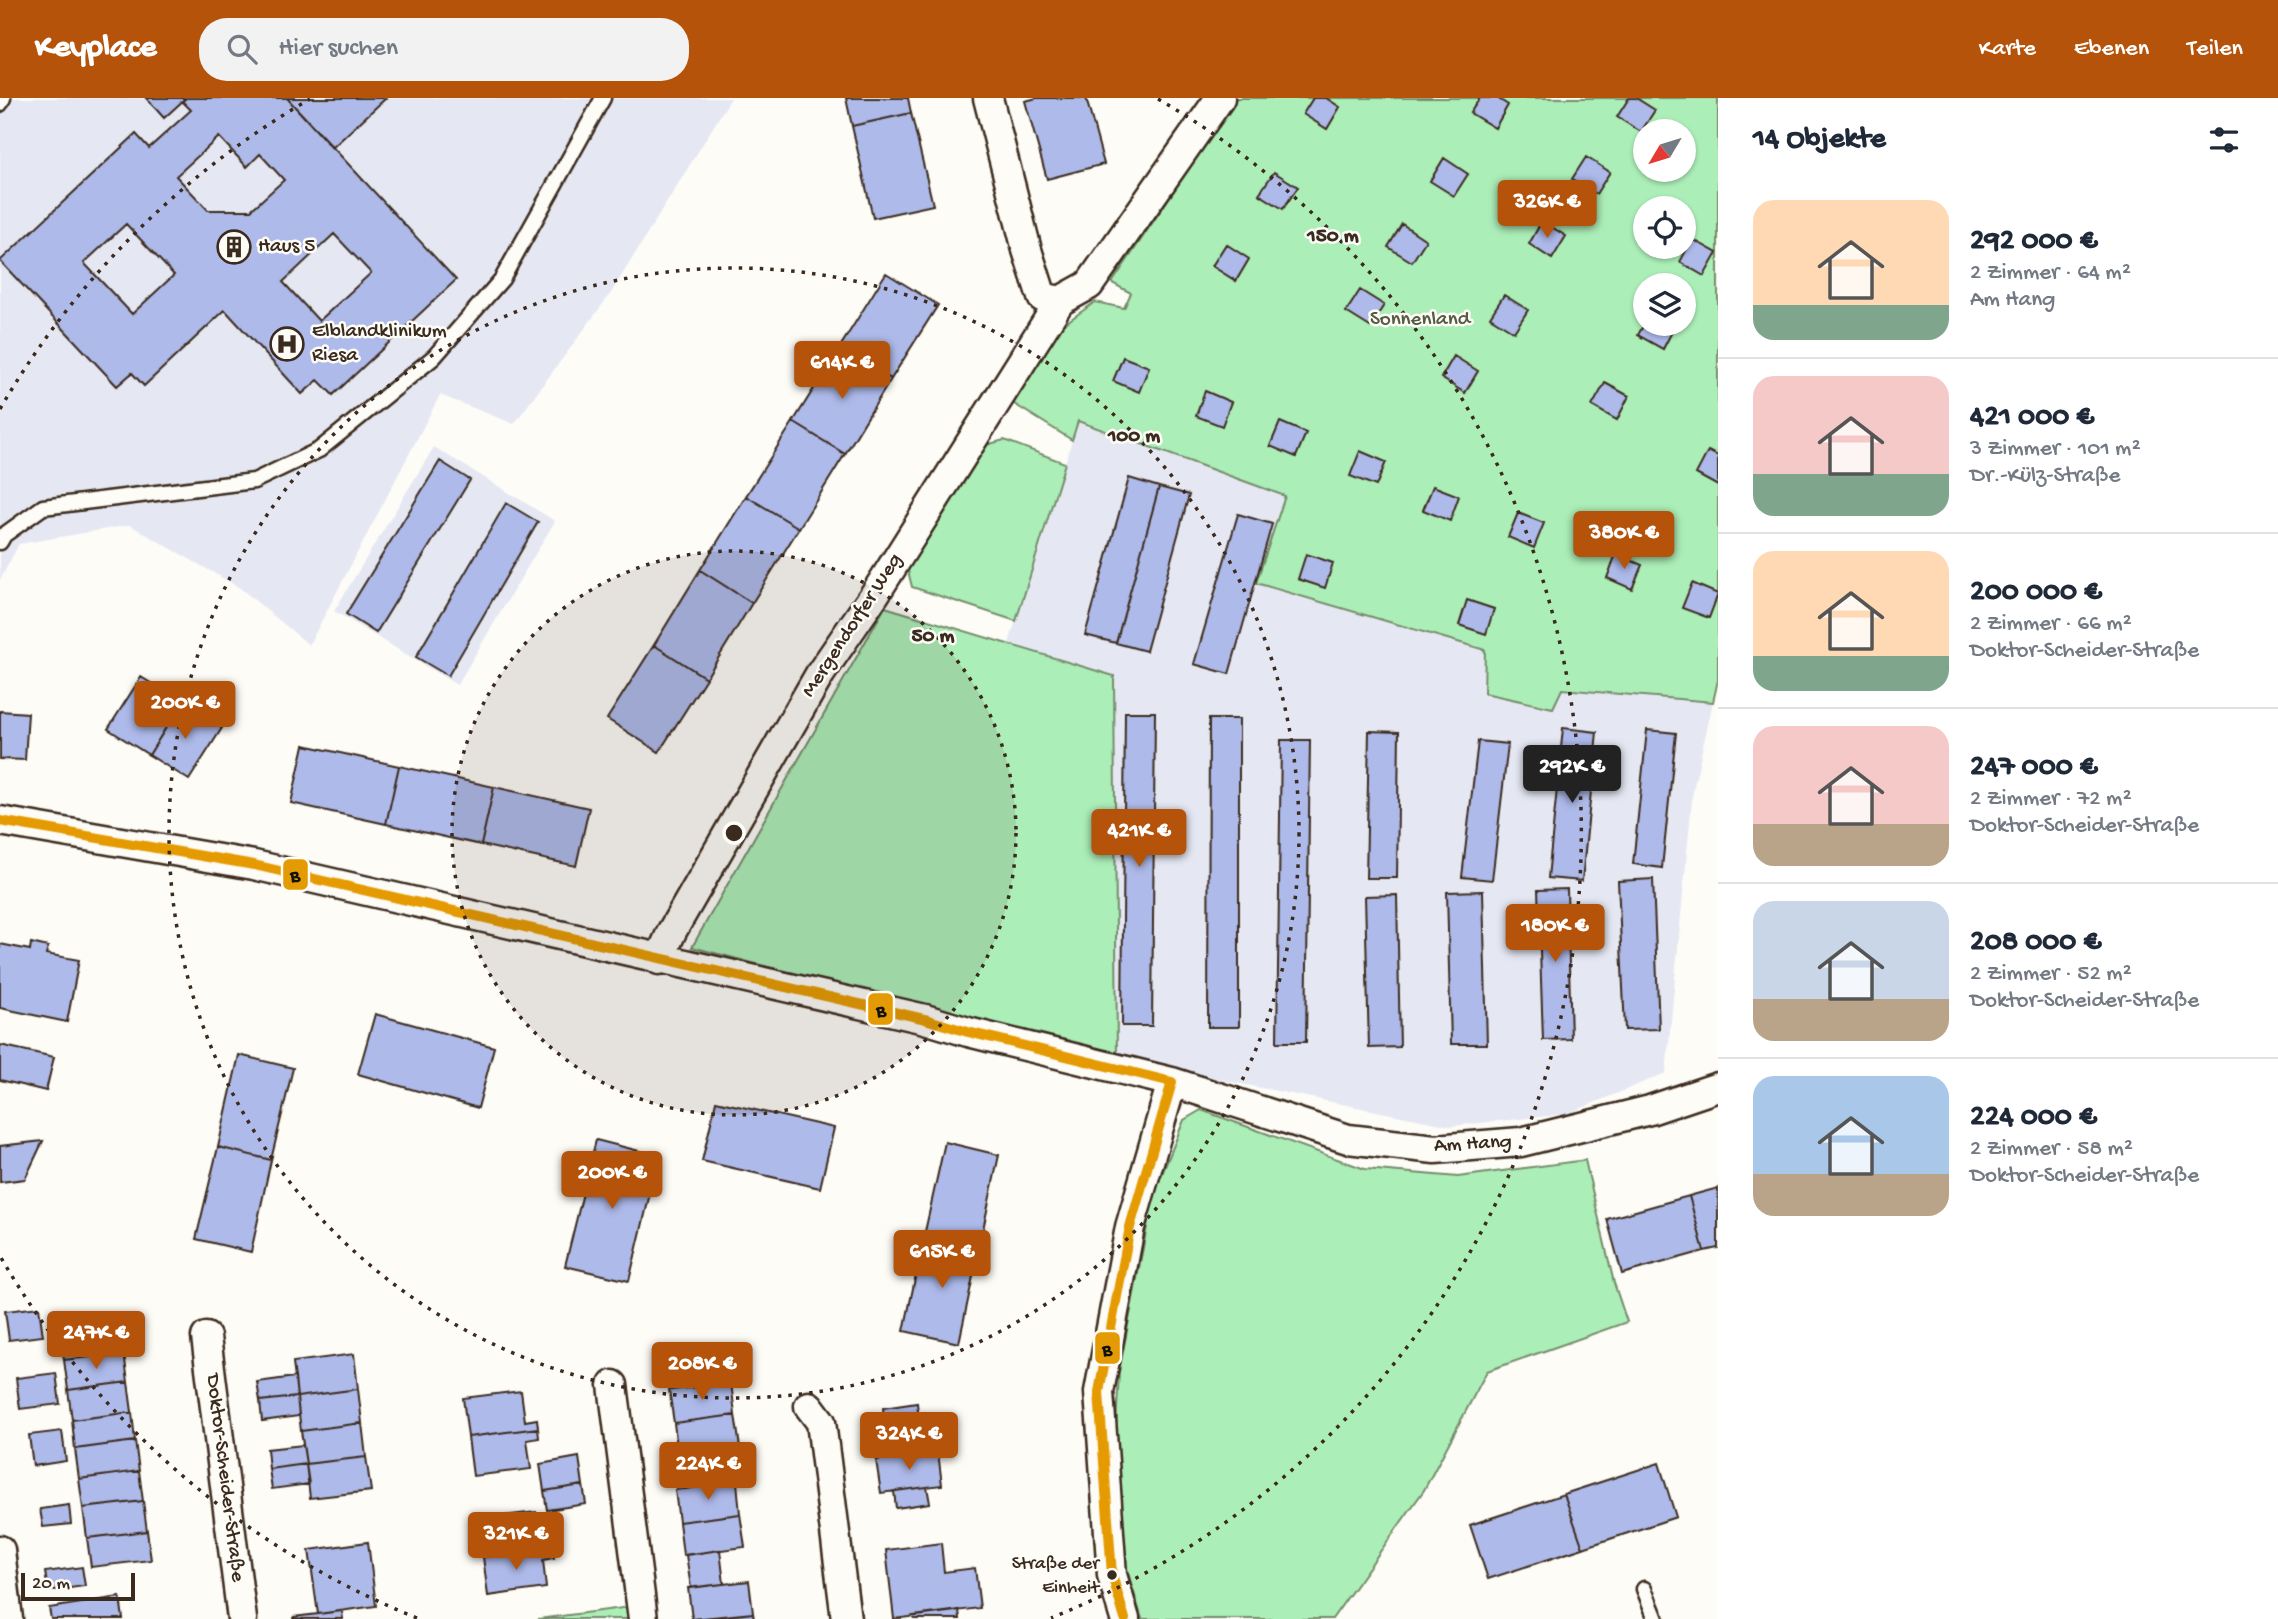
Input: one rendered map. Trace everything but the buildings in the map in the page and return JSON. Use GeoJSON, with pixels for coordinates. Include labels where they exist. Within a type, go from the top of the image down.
{"type":"FeatureCollection","features":[{"type":"Feature","properties":{"kind":"street"},"geometry":{"type":"LineString","coordinates":[[988,98],[1027,250],[1042,297],[1060,301]]}},
{"type":"Feature","properties":{"kind":"street","name":"Mergendorfer Weg"},"geometry":{"type":"LineString","coordinates":[[659,960],[672,931],[820,674],[875,593],[1060,301],[1089,285],[1220,98]]}},
{"type":"Feature","properties":{"kind":"street","name":"Am Hang"},"geometry":{"type":"LineString","coordinates":[[0,821],[254,865],[925,1019],[1172,1082],[1348,1139],[1435,1149],[1521,1142],[1650,1110],[1718,1087]]}},
{"type":"Feature","properties":{"kind":"street"},"geometry":{"type":"LineString","coordinates":[[1125,1619],[1112,1575],[1099,1392],[1130,1227],[1172,1082]]}},
{"type":"Feature","properties":{"kind":"street","name":"Doktor-Scheider-Straße"},"geometry":{"type":"LineString","coordinates":[[206,1337],[242,1619]]}},
{"type":"Feature","properties":{"kind":"street"},"geometry":{"type":"LineString","coordinates":[[613,1385],[643,1619]]}},
{"type":"Feature","properties":{"kind":"street"},"geometry":{"type":"LineString","coordinates":[[808,1406],[821,1422],[846,1619]]}},
{"type":"Feature","properties":{"kind":"street"},"geometry":{"type":"LineString","coordinates":[[0,1550],[8,1619]]}},
{"type":"Feature","properties":{"kind":"lane"},"geometry":{"type":"LineString","coordinates":[[0,104],[3,98]]}},
{"type":"Feature","properties":{"kind":"lane"},"geometry":{"type":"LineString","coordinates":[[0,542],[4,535],[43,507],[254,481],[319,450],[434,357],[502,279],[603,98]]}},
{"type":"Feature","properties":{"kind":"lane"},"geometry":{"type":"LineString","coordinates":[[1644,1589],[1656,1619]]}},
{"type":"Feature","properties":{"kind":"shaded area","name":"Elblandklinikum Riesa"},"geometry":{"type":"Polygon","coordinates":[[[0,98],[731,98],[611,293],[514,424],[440,395],[309,645],[240,588],[130,525],[19,544],[0,580],[0,98]]]}},
{"type":"Feature","properties":{"kind":"shaded area"},"geometry":{"type":"Polygon","coordinates":[[[1078,421],[1286,496],[1257,583],[1485,650],[1562,689],[1713,702],[1693,790],[1666,1073],[1567,1114],[1451,1126],[1117,1059],[1114,676],[1009,643],[1078,421]]]}},
{"type":"Feature","properties":{"kind":"shaded area"},"geometry":{"type":"Polygon","coordinates":[[[434,447],[555,521],[457,685],[334,611],[434,447]]]}},
{"type":"Feature","properties":{"kind":"green space","name":"Sonnenland"},"geometry":{"type":"Polygon","coordinates":[[[1236,98],[1718,98],[1718,680],[1713,702],[1562,689],[1553,708],[1484,693],[1485,650],[1256,583],[1285,496],[1078,421],[1072,440],[1011,402],[1060,327],[1095,302],[1124,308],[1131,293],[1112,283],[1236,98]]]}},
{"type":"Feature","properties":{"kind":"green space"},"geometry":{"type":"Polygon","coordinates":[[[1004,440],[1065,463],[1016,621],[912,587],[907,567],[977,452],[986,445],[1004,440]]]}},
{"type":"Feature","properties":{"kind":"green space"},"geometry":{"type":"Polygon","coordinates":[[[885,607],[1114,676],[1117,1059],[692,947],[885,607]]]}},
{"type":"Feature","properties":{"kind":"green space"},"geometry":{"type":"Polygon","coordinates":[[[1201,1110],[1365,1169],[1458,1177],[1585,1160],[1614,1283],[1627,1322],[1487,1371],[1424,1490],[1332,1619],[1142,1619],[1122,1553],[1115,1446],[1119,1372],[1153,1196],[1184,1120],[1201,1110]]]}},
{"type":"Feature","properties":{"kind":"green space"},"geometry":{"type":"Polygon","coordinates":[[[630,1607],[632,1619],[538,1619],[630,1607]]]}},
{"type":"Feature","properties":{"kind":"transit line","name":"B"},"geometry":{"type":"LineString","coordinates":[[0,821],[254,865],[925,1019],[1172,1082]]}},
{"type":"Feature","properties":{"kind":"transit line","name":"B"},"geometry":{"type":"LineString","coordinates":[[1125,1619],[1112,1575],[1099,1392],[1130,1227],[1172,1082]]}},
{"type":"Feature","properties":{"kind":"place","name":"Haus 5"},"geometry":{"type":"Point","coordinates":[234,247]}},
{"type":"Feature","properties":{"kind":"place","name":"Elblandklinikum Riesa"},"geometry":{"type":"Point","coordinates":[287,344]}},
{"type":"Feature","properties":{"kind":"place","name":"Straße der Einheit"},"geometry":{"type":"Point","coordinates":[1112,1575]}}]}
